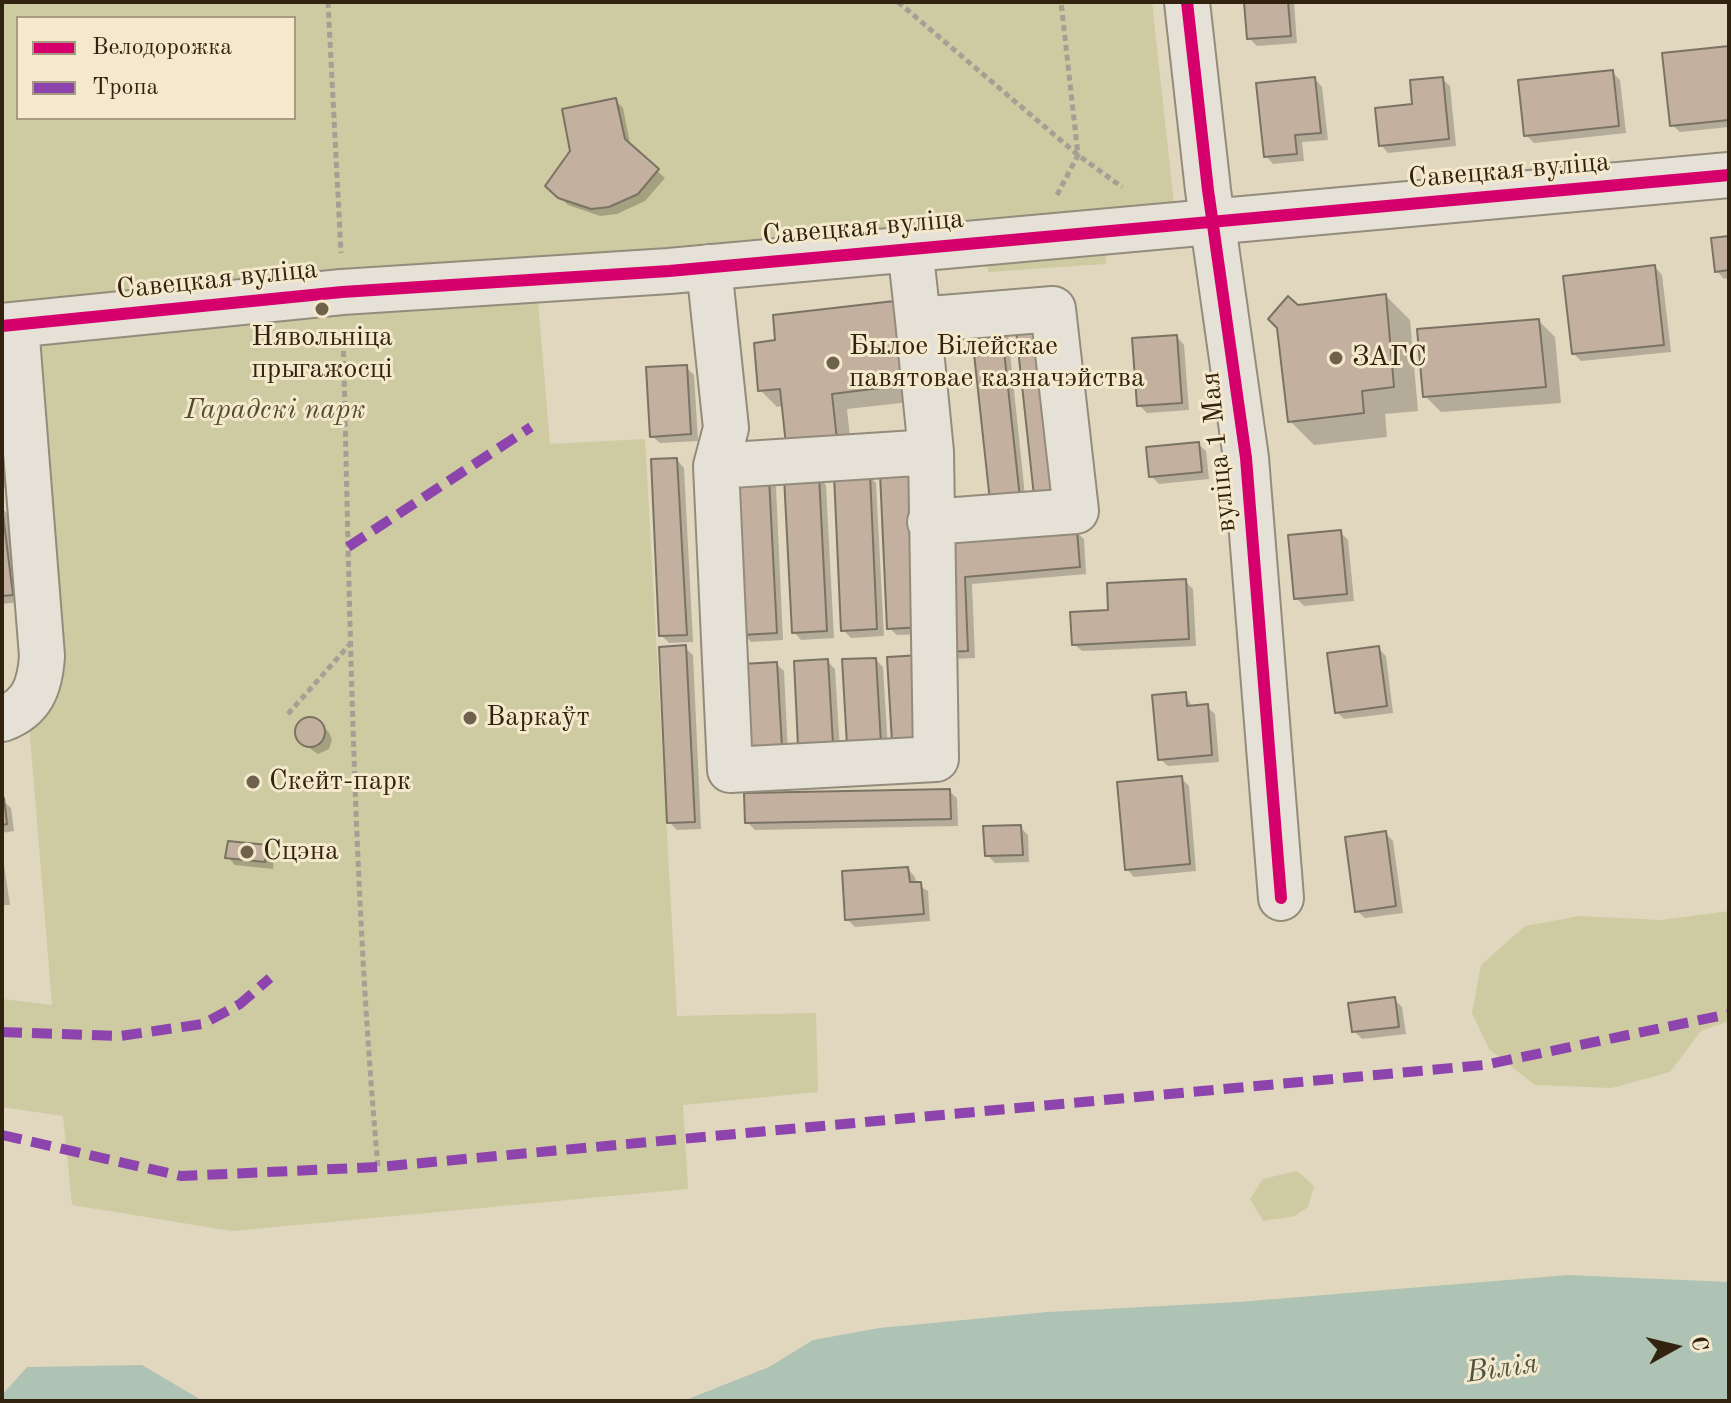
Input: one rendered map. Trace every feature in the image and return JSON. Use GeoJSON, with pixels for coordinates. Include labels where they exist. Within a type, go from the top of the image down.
{"type":"FeatureCollection","features":[{"type":"Feature","properties":{"kind":"street","name":"вуліца 1 Мая"},"geometry":{"type":"LineString","coordinates":[[1187,2],[1246,458],[1281,898]]}},
{"type":"Feature","properties":{"kind":"street","name":"Савецкая вуліца"},"geometry":{"type":"LineString","coordinates":[[9,326],[342,292],[709,267],[1729,175]]}},
{"type":"Feature","properties":{"kind":"street"},"geometry":{"type":"LineString","coordinates":[[709,267],[726,428],[716,466],[730,770],[936,759],[931,452],[910,247]]}},
{"type":"Feature","properties":{"kind":"street"},"geometry":{"type":"LineString","coordinates":[[918,320],[1053,309],[1076,511],[930,522]]}},
{"type":"Feature","properties":{"kind":"street"},"geometry":{"type":"LineString","coordinates":[[2,719],[20,712],[40,685],[42,656],[9,326]]}},
{"type":"Feature","properties":{"kind":"street"},"geometry":{"type":"LineString","coordinates":[[716,466],[931,452]]}},
{"type":"Feature","properties":{"kind":"path"},"geometry":{"type":"LineString","coordinates":[[328,2],[342,292],[350,644],[366,1039],[378,1167]]}},
{"type":"Feature","properties":{"kind":"path"},"geometry":{"type":"LineString","coordinates":[[898,2],[1078,155],[1125,189]]}},
{"type":"Feature","properties":{"kind":"path"},"geometry":{"type":"LineString","coordinates":[[1053,203],[1078,155],[1061,2]]}},
{"type":"Feature","properties":{"kind":"path"},"geometry":{"type":"LineString","coordinates":[[288,714],[350,644]]}},
{"type":"Feature","properties":{"kind":"green space","name":"Гарадскі парк"},"geometry":{"type":"Polygon","coordinates":[[[2,2],[1152,2],[1175,213],[535,266],[550,444],[645,439],[677,1016],[816,1013],[818,1092],[683,1105],[688,1189],[232,1231],[72,1205],[63,1116],[2,1107],[2,999],[52,1005],[2,393],[2,2]]]}},
{"type":"Feature","properties":{"kind":"green space"},"geometry":{"type":"Polygon","coordinates":[[[1105,248],[1106,264],[988,272],[987,256],[1105,248]]]}},
{"type":"Feature","properties":{"kind":"green space"},"geometry":{"type":"Polygon","coordinates":[[[1729,911],[1729,1021],[1701,1031],[1670,1072],[1612,1088],[1535,1085],[1489,1049],[1472,1013],[1481,965],[1525,926],[1580,916],[1661,920],[1729,911]]]}},
{"type":"Feature","properties":{"kind":"green space"},"geometry":{"type":"Polygon","coordinates":[[[1297,1171],[1314,1186],[1308,1207],[1295,1216],[1263,1221],[1250,1199],[1263,1179],[1297,1171]]]}},
{"type":"Feature","properties":{"kind":"water","name":"Вілія"},"geometry":{"type":"Polygon","coordinates":[[[1568,1275],[1729,1282],[1729,1401],[683,1401],[769,1367],[813,1340],[879,1328],[1048,1312],[1238,1302],[1568,1275]]]}},
{"type":"Feature","properties":{"kind":"water"},"geometry":{"type":"Polygon","coordinates":[[[142,1365],[203,1401],[2,1401],[2,1395],[27,1367],[142,1365]]]}},
{"type":"Feature","properties":{"kind":"building"},"geometry":{"type":"Polygon","coordinates":[[[1244,2],[1288,2],[1291,36],[1247,39],[1244,2]]]}},
{"type":"Feature","properties":{"kind":"building"},"geometry":{"type":"Polygon","coordinates":[[[1729,46],[1729,120],[1670,126],[1662,53],[1729,46]]]}},
{"type":"Feature","properties":{"kind":"building"},"geometry":{"type":"Polygon","coordinates":[[[1613,70],[1619,126],[1524,136],[1518,80],[1613,70]]]}},
{"type":"Feature","properties":{"kind":"building"},"geometry":{"type":"Polygon","coordinates":[[[1315,77],[1321,133],[1295,135],[1297,154],[1264,157],[1256,83],[1315,77]]]}},
{"type":"Feature","properties":{"kind":"building"},"geometry":{"type":"Polygon","coordinates":[[[1443,77],[1449,139],[1379,146],[1375,108],[1412,104],[1410,80],[1443,77]]]}},
{"type":"Feature","properties":{"kind":"building"},"geometry":{"type":"Polygon","coordinates":[[[616,98],[625,139],[659,169],[638,194],[609,207],[591,209],[558,198],[545,186],[570,151],[562,109],[616,98]]]}},
{"type":"Feature","properties":{"kind":"building"},"geometry":{"type":"Polygon","coordinates":[[[1729,236],[1729,270],[1715,272],[1711,238],[1729,236]]]}},
{"type":"Feature","properties":{"kind":"building"},"geometry":{"type":"Polygon","coordinates":[[[1655,265],[1664,345],[1572,354],[1563,276],[1655,265]]]}},
{"type":"Feature","properties":{"kind":"building","name":"ЗАГС"},"geometry":{"type":"Polygon","coordinates":[[[1386,294],[1394,387],[1362,391],[1364,413],[1288,422],[1277,328],[1268,319],[1288,296],[1298,305],[1386,294]]]}},
{"type":"Feature","properties":{"kind":"building","name":"Былое Вілейскае павятовае казначэйства"},"geometry":{"type":"Polygon","coordinates":[[[903,300],[913,384],[832,394],[837,440],[786,445],[780,389],[758,391],[754,343],[775,340],[773,315],[903,300]]]}},
{"type":"Feature","properties":{"kind":"building"},"geometry":{"type":"Polygon","coordinates":[[[1045,318],[1063,493],[1034,496],[1015,321],[1045,318]]]}},
{"type":"Feature","properties":{"kind":"building"},"geometry":{"type":"Polygon","coordinates":[[[1539,319],[1546,387],[1423,397],[1417,329],[1539,319]]]}},
{"type":"Feature","properties":{"kind":"building"},"geometry":{"type":"Polygon","coordinates":[[[1001,323],[1020,498],[990,501],[971,326],[1001,323]]]}},
{"type":"Feature","properties":{"kind":"building"},"geometry":{"type":"Polygon","coordinates":[[[1177,335],[1182,403],[1137,406],[1132,338],[1177,335]]]}},
{"type":"Feature","properties":{"kind":"building"},"geometry":{"type":"Polygon","coordinates":[[[687,365],[691,434],[650,437],[646,367],[687,365]]]}},
{"type":"Feature","properties":{"kind":"building"},"geometry":{"type":"Polygon","coordinates":[[[1199,442],[1202,472],[1149,477],[1146,447],[1199,442]]]}},
{"type":"Feature","properties":{"kind":"building"},"geometry":{"type":"Polygon","coordinates":[[[677,458],[687,635],[659,636],[651,459],[677,458]]]}},
{"type":"Feature","properties":{"kind":"building"},"geometry":{"type":"Polygon","coordinates":[[[915,471],[923,627],[887,629],[880,473],[915,471]]]}},
{"type":"Feature","properties":{"kind":"building"},"geometry":{"type":"Polygon","coordinates":[[[870,474],[877,629],[841,631],[834,475],[870,474]]]}},
{"type":"Feature","properties":{"kind":"building"},"geometry":{"type":"Polygon","coordinates":[[[819,475],[827,631],[792,633],[784,477],[819,475]]]}},
{"type":"Feature","properties":{"kind":"building"},"geometry":{"type":"Polygon","coordinates":[[[769,478],[777,633],[742,635],[734,479],[769,478]]]}},
{"type":"Feature","properties":{"kind":"building"},"geometry":{"type":"Polygon","coordinates":[[[2,507],[13,595],[2,596],[2,507]]]}},
{"type":"Feature","properties":{"kind":"building"},"geometry":{"type":"Polygon","coordinates":[[[1077,530],[1080,567],[965,577],[968,651],[944,652],[941,552],[962,538],[1077,530]]]}},
{"type":"Feature","properties":{"kind":"building"},"geometry":{"type":"Polygon","coordinates":[[[1341,530],[1347,594],[1294,599],[1288,535],[1341,530]]]}},
{"type":"Feature","properties":{"kind":"building"},"geometry":{"type":"Polygon","coordinates":[[[1186,579],[1189,639],[1072,645],[1070,612],[1108,610],[1107,583],[1186,579]]]}},
{"type":"Feature","properties":{"kind":"building"},"geometry":{"type":"Polygon","coordinates":[[[686,645],[695,822],[667,823],[659,647],[686,645]]]}},
{"type":"Feature","properties":{"kind":"building"},"geometry":{"type":"Polygon","coordinates":[[[1379,646],[1387,706],[1335,713],[1327,653],[1379,646]]]}},
{"type":"Feature","properties":{"kind":"building"},"geometry":{"type":"Polygon","coordinates":[[[922,655],[927,740],[892,742],[887,657],[922,655]]]}},
{"type":"Feature","properties":{"kind":"building"},"geometry":{"type":"Polygon","coordinates":[[[876,658],[881,743],[847,745],[842,659],[876,658]]]}},
{"type":"Feature","properties":{"kind":"building"},"geometry":{"type":"Polygon","coordinates":[[[828,659],[833,744],[798,746],[794,661],[828,659]]]}},
{"type":"Feature","properties":{"kind":"building"},"geometry":{"type":"Polygon","coordinates":[[[777,662],[782,747],[747,749],[742,664],[777,662]]]}},
{"type":"Feature","properties":{"kind":"building"},"geometry":{"type":"Polygon","coordinates":[[[1186,692],[1187,706],[1208,704],[1212,755],[1158,760],[1152,695],[1186,692]]]}},
{"type":"Feature","properties":{"kind":"building"},"geometry":{"type":"Polygon","coordinates":[[[310,717],[321,721],[325,732],[321,743],[310,747],[299,743],[295,732],[299,721],[310,717]]]}},
{"type":"Feature","properties":{"kind":"building"},"geometry":{"type":"Polygon","coordinates":[[[1182,776],[1190,864],[1125,870],[1117,782],[1182,776]]]}},
{"type":"Feature","properties":{"kind":"building"},"geometry":{"type":"Polygon","coordinates":[[[950,789],[951,819],[745,823],[744,793],[950,789]]]}},
{"type":"Feature","properties":{"kind":"building"},"geometry":{"type":"Polygon","coordinates":[[[2,798],[7,824],[2,825],[2,798]]]}},
{"type":"Feature","properties":{"kind":"building"},"geometry":{"type":"Polygon","coordinates":[[[1021,825],[1023,855],[985,856],[983,826],[1021,825]]]}},
{"type":"Feature","properties":{"kind":"building"},"geometry":{"type":"Polygon","coordinates":[[[1386,831],[1396,906],[1355,912],[1345,837],[1386,831]]]}},
{"type":"Feature","properties":{"kind":"building","name":"Сцэна"},"geometry":{"type":"Polygon","coordinates":[[[228,841],[268,845],[265,862],[225,858],[228,841]]]}},
{"type":"Feature","properties":{"kind":"building"},"geometry":{"type":"Polygon","coordinates":[[[908,867],[910,882],[921,882],[924,914],[845,920],[842,871],[908,867]]]}},
{"type":"Feature","properties":{"kind":"building"},"geometry":{"type":"Polygon","coordinates":[[[1395,997],[1399,1027],[1352,1032],[1348,1003],[1395,997]]]}},
{"type":"Feature","properties":{"kind":"marked path"},"geometry":{"type":"LineString","coordinates":[[348,547],[531,427]]}},
{"type":"Feature","properties":{"kind":"marked path"},"geometry":{"type":"LineString","coordinates":[[2,1032],[120,1036],[203,1024],[240,1004],[270,978]]}},
{"type":"Feature","properties":{"kind":"marked path"},"geometry":{"type":"LineString","coordinates":[[2,1135],[181,1176],[378,1167],[1484,1065],[1729,1014]]}},
{"type":"Feature","properties":{"kind":"cycle path"},"geometry":{"type":"LineString","coordinates":[[1187,2],[1208,190],[1246,458],[1281,898]]}},
{"type":"Feature","properties":{"kind":"cycle path"},"geometry":{"type":"LineString","coordinates":[[2,326],[342,292],[669,271],[1729,175]]}},
{"type":"Feature","properties":{"kind":"place","name":"Нявольніца прыгажосці"},"geometry":{"type":"Point","coordinates":[322,309]}},
{"type":"Feature","properties":{"kind":"place","name":"ЗАГС"},"geometry":{"type":"Point","coordinates":[1336,358]}},
{"type":"Feature","properties":{"kind":"place","name":"Былое Вілейскае павятовае казначэйства"},"geometry":{"type":"Point","coordinates":[833,363]}},
{"type":"Feature","properties":{"kind":"place","name":"Варкаўт"},"geometry":{"type":"Point","coordinates":[470,718]}},
{"type":"Feature","properties":{"kind":"place","name":"Скейт-парк"},"geometry":{"type":"Point","coordinates":[253,782]}},
{"type":"Feature","properties":{"kind":"place","name":"Сцэна"},"geometry":{"type":"Point","coordinates":[247,852]}}]}
